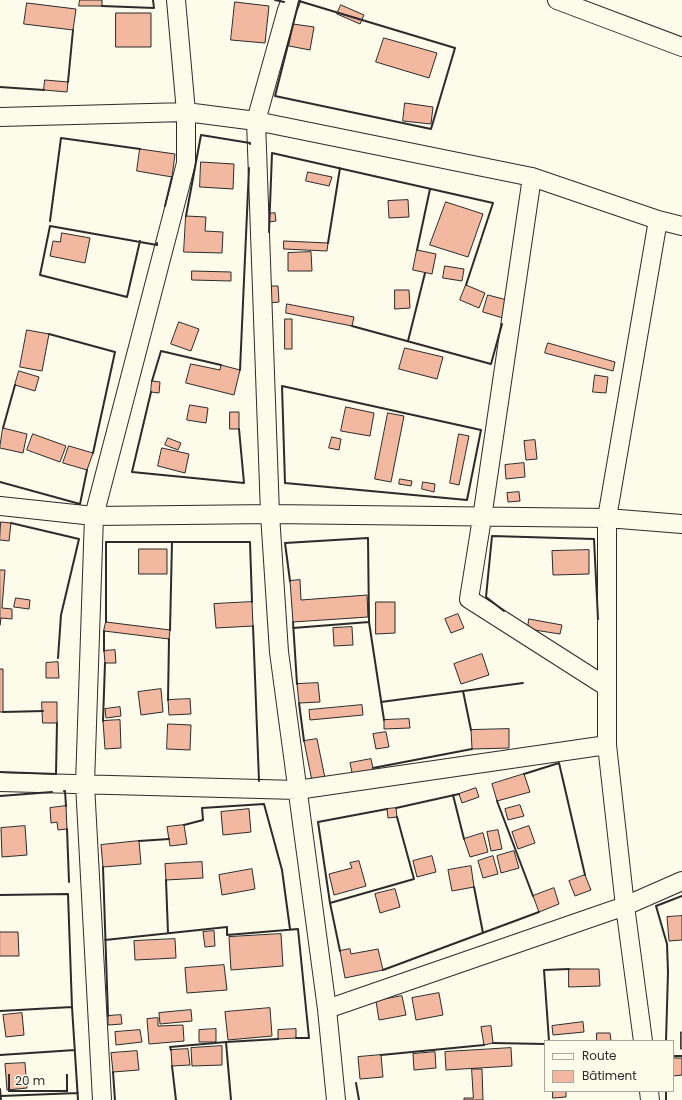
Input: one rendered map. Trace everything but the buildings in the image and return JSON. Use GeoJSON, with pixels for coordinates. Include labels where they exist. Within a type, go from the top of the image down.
{"type":"FeatureCollection","features":[{"type":"Feature","properties":{"kind":"street"},"geometry":{"type":"LineString","coordinates":[[102,1100],[86,784],[94,516],[186,163],[186,112],[176,0]]}},
{"type":"Feature","properties":{"kind":"street"},"geometry":{"type":"LineString","coordinates":[[291,0],[256,120],[270,514],[279,652],[327,1009],[336,1100]]}},
{"type":"Feature","properties":{"kind":"street"},"geometry":{"type":"LineString","coordinates":[[557,0],[682,47]]}},
{"type":"Feature","properties":{"kind":"street"},"geometry":{"type":"LineString","coordinates":[[0,117],[186,112],[256,120],[532,177],[658,220],[682,226]]}},
{"type":"Feature","properties":{"kind":"street"},"geometry":{"type":"LineString","coordinates":[[532,177],[469,599],[607,687]]}},
{"type":"Feature","properties":{"kind":"street"},"geometry":{"type":"LineString","coordinates":[[643,1040],[625,906],[607,745],[607,518],[658,220]]}},
{"type":"Feature","properties":{"kind":"street"},"geometry":{"type":"LineString","coordinates":[[0,506],[94,516],[270,514],[482,518],[607,518],[682,524]]}},
{"type":"Feature","properties":{"kind":"street"},"geometry":{"type":"LineString","coordinates":[[0,782],[297,790],[607,745]]}},
{"type":"Feature","properties":{"kind":"street"},"geometry":{"type":"LineString","coordinates":[[327,1009],[625,906],[682,881]]}},
{"type":"Feature","properties":{"kind":"wall"},"geometry":{"type":"LineString","coordinates":[[102,6],[154,8],[153,0]]}},
{"type":"Feature","properties":{"kind":"wall"},"geometry":{"type":"LineString","coordinates":[[275,0],[284,2]]}},
{"type":"Feature","properties":{"kind":"wall"},"geometry":{"type":"LineString","coordinates":[[299,1],[455,48],[431,129],[275,96],[299,1]]}},
{"type":"Feature","properties":{"kind":"wall"},"geometry":{"type":"LineString","coordinates":[[68,82],[73,30]]}},
{"type":"Feature","properties":{"kind":"wall"},"geometry":{"type":"LineString","coordinates":[[0,87],[44,90]]}},
{"type":"Feature","properties":{"kind":"wall"},"geometry":{"type":"LineString","coordinates":[[186,216],[201,135],[250,144]]}},
{"type":"Feature","properties":{"kind":"wall"},"geometry":{"type":"LineString","coordinates":[[50,221],[61,138],[140,149]]}},
{"type":"Feature","properties":{"kind":"wall"},"geometry":{"type":"LineString","coordinates":[[269,232],[272,153],[493,203],[466,285]]}},
{"type":"Feature","properties":{"kind":"wall"},"geometry":{"type":"LineString","coordinates":[[240,370],[249,168]]}},
{"type":"Feature","properties":{"kind":"wall"},"geometry":{"type":"LineString","coordinates":[[328,243],[340,168]]}},
{"type":"Feature","properties":{"kind":"wall"},"geometry":{"type":"LineString","coordinates":[[165,206],[172,177]]}},
{"type":"Feature","properties":{"kind":"wall"},"geometry":{"type":"LineString","coordinates":[[417,250],[430,189]]}},
{"type":"Feature","properties":{"kind":"wall"},"geometry":{"type":"LineString","coordinates":[[140,241],[127,297],[40,275],[50,226],[157,245],[157,243]]}},
{"type":"Feature","properties":{"kind":"wall"},"geometry":{"type":"LineString","coordinates":[[408,341],[425,273]]}},
{"type":"Feature","properties":{"kind":"wall"},"geometry":{"type":"LineString","coordinates":[[352,326],[491,364],[502,324]]}},
{"type":"Feature","properties":{"kind":"wall"},"geometry":{"type":"LineString","coordinates":[[49,334],[115,352],[93,453]]}},
{"type":"Feature","properties":{"kind":"wall"},"geometry":{"type":"LineString","coordinates":[[152,381],[161,351],[221,365]]}},
{"type":"Feature","properties":{"kind":"wall"},"geometry":{"type":"LineString","coordinates":[[3,428],[15,385]]}},
{"type":"Feature","properties":{"kind":"wall"},"geometry":{"type":"LineString","coordinates":[[282,386],[481,430],[467,500],[285,483],[282,386]]}},
{"type":"Feature","properties":{"kind":"wall"},"geometry":{"type":"LineString","coordinates":[[151,392],[132,472],[244,483],[239,429]]}},
{"type":"Feature","properties":{"kind":"wall"},"geometry":{"type":"LineString","coordinates":[[0,482],[80,504],[87,470]]}},
{"type":"Feature","properties":{"kind":"wall"},"geometry":{"type":"LineString","coordinates":[[11,523],[79,539],[61,615],[58,658]]}},
{"type":"Feature","properties":{"kind":"wall"},"geometry":{"type":"LineString","coordinates":[[504,611],[486,597],[492,536],[594,539],[598,619]]}},
{"type":"Feature","properties":{"kind":"wall"},"geometry":{"type":"LineString","coordinates":[[290,581],[285,543],[368,538],[369,622],[384,720]]}},
{"type":"Feature","properties":{"kind":"wall"},"geometry":{"type":"LineString","coordinates":[[106,622],[106,542],[250,542],[252,602]]}},
{"type":"Feature","properties":{"kind":"wall"},"geometry":{"type":"LineString","coordinates":[[170,630],[172,542]]}},
{"type":"Feature","properties":{"kind":"wall"},"geometry":{"type":"LineString","coordinates":[[293,622],[297,684]]}},
{"type":"Feature","properties":{"kind":"wall"},"geometry":{"type":"LineString","coordinates":[[293,628],[369,622]]}},
{"type":"Feature","properties":{"kind":"wall"},"geometry":{"type":"LineString","coordinates":[[253,626],[259,781]]}},
{"type":"Feature","properties":{"kind":"wall"},"geometry":{"type":"LineString","coordinates":[[104,631],[104,651]]}},
{"type":"Feature","properties":{"kind":"wall"},"geometry":{"type":"LineString","coordinates":[[168,700],[169,639]]}},
{"type":"Feature","properties":{"kind":"wall"},"geometry":{"type":"LineString","coordinates":[[103,721],[105,663]]}},
{"type":"Feature","properties":{"kind":"wall"},"geometry":{"type":"LineString","coordinates":[[381,702],[523,683]]}},
{"type":"Feature","properties":{"kind":"wall"},"geometry":{"type":"LineString","coordinates":[[463,691],[471,730]]}},
{"type":"Feature","properties":{"kind":"wall"},"geometry":{"type":"LineString","coordinates":[[299,703],[304,741]]}},
{"type":"Feature","properties":{"kind":"wall"},"geometry":{"type":"LineString","coordinates":[[3,712],[43,711]]}},
{"type":"Feature","properties":{"kind":"wall"},"geometry":{"type":"LineString","coordinates":[[0,772],[56,774],[57,723]]}},
{"type":"Feature","properties":{"kind":"wall"},"geometry":{"type":"LineString","coordinates":[[373,768],[472,749]]}},
{"type":"Feature","properties":{"kind":"wall"},"geometry":{"type":"LineString","coordinates":[[524,774],[559,763],[585,875]]}},
{"type":"Feature","properties":{"kind":"wall"},"geometry":{"type":"LineString","coordinates":[[64,791],[66,806]]}},
{"type":"Feature","properties":{"kind":"wall"},"geometry":{"type":"LineString","coordinates":[[0,796],[52,792]]}},
{"type":"Feature","properties":{"kind":"wall"},"geometry":{"type":"LineString","coordinates":[[396,808],[459,794]]}},
{"type":"Feature","properties":{"kind":"wall"},"geometry":{"type":"LineString","coordinates":[[453,795],[464,839]]}},
{"type":"Feature","properties":{"kind":"wall"},"geometry":{"type":"LineString","coordinates":[[497,801],[533,896]]}},
{"type":"Feature","properties":{"kind":"wall"},"geometry":{"type":"LineString","coordinates":[[184,825],[203,820],[202,808],[264,804],[282,870],[290,929]]}},
{"type":"Feature","properties":{"kind":"wall"},"geometry":{"type":"LineString","coordinates":[[340,951],[330,903],[318,822],[387,809]]}},
{"type":"Feature","properties":{"kind":"wall"},"geometry":{"type":"LineString","coordinates":[[330,903],[414,879],[397,817]]}},
{"type":"Feature","properties":{"kind":"wall"},"geometry":{"type":"LineString","coordinates":[[67,829],[69,882]]}},
{"type":"Feature","properties":{"kind":"wall"},"geometry":{"type":"LineString","coordinates":[[139,841],[169,839]]}},
{"type":"Feature","properties":{"kind":"wall"},"geometry":{"type":"LineString","coordinates":[[103,867],[108,1016]]}},
{"type":"Feature","properties":{"kind":"wall"},"geometry":{"type":"LineString","coordinates":[[166,880],[168,933]]}},
{"type":"Feature","properties":{"kind":"wall"},"geometry":{"type":"LineString","coordinates":[[474,887],[483,933]]}},
{"type":"Feature","properties":{"kind":"wall"},"geometry":{"type":"LineString","coordinates":[[0,895],[68,894],[72,1007],[78,1100]]}},
{"type":"Feature","properties":{"kind":"wall"},"geometry":{"type":"LineString","coordinates":[[666,1040],[668,972],[667,944],[656,906],[682,896]]}},
{"type":"Feature","properties":{"kind":"wall"},"geometry":{"type":"LineString","coordinates":[[383,970],[539,912]]}},
{"type":"Feature","properties":{"kind":"wall"},"geometry":{"type":"LineString","coordinates":[[105,940],[227,927],[227,935],[298,929],[309,1038],[296,1038]]}},
{"type":"Feature","properties":{"kind":"wall"},"geometry":{"type":"LineString","coordinates":[[549,1040],[544,970],[569,969]]}},
{"type":"Feature","properties":{"kind":"wall"},"geometry":{"type":"LineString","coordinates":[[0,1011],[72,1007]]}},
{"type":"Feature","properties":{"kind":"wall"},"geometry":{"type":"LineString","coordinates":[[226,1042],[278,1039]]}},
{"type":"Feature","properties":{"kind":"wall"},"geometry":{"type":"LineString","coordinates":[[171,1050],[170,1047],[226,1042],[231,1100]]}},
{"type":"Feature","properties":{"kind":"wall"},"geometry":{"type":"LineString","coordinates":[[493,1043],[544,1044]]}},
{"type":"Feature","properties":{"kind":"wall"},"geometry":{"type":"LineString","coordinates":[[381,1055],[484,1045]]}},
{"type":"Feature","properties":{"kind":"wall"},"geometry":{"type":"LineString","coordinates":[[0,1055],[75,1050]]}},
{"type":"Feature","properties":{"kind":"wall"},"geometry":{"type":"LineString","coordinates":[[674,1056],[682,1056]]}},
{"type":"Feature","properties":{"kind":"wall"},"geometry":{"type":"LineString","coordinates":[[172,1066],[176,1100]]}},
{"type":"Feature","properties":{"kind":"wall"},"geometry":{"type":"LineString","coordinates":[[113,1072],[115,1100]]}},
{"type":"Feature","properties":{"kind":"wall"},"geometry":{"type":"LineString","coordinates":[[356,1083],[359,1100]]}},
{"type":"Feature","properties":{"kind":"wall"},"geometry":{"type":"LineString","coordinates":[[0,1089],[1,1100]]}},
{"type":"Feature","properties":{"kind":"wall"},"geometry":{"type":"LineString","coordinates":[[666,1092],[666,1100]]}},
{"type":"Feature","properties":{"kind":"wall"},"geometry":{"type":"LineString","coordinates":[[1,1096],[78,1093]]}}]}
